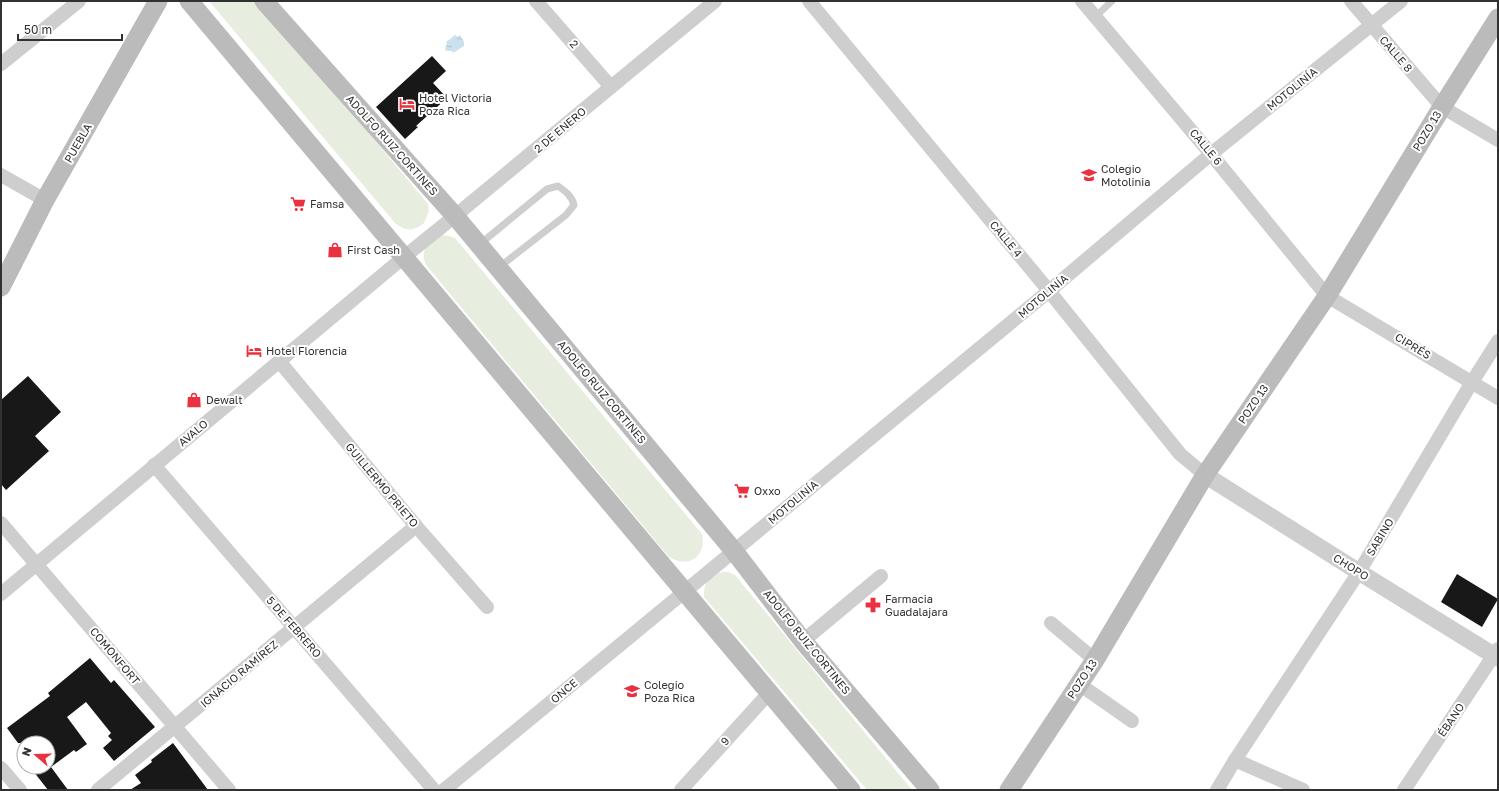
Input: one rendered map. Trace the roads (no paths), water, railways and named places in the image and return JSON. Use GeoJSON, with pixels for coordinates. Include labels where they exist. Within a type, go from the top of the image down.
{"type":"FeatureCollection","features":[{"type":"Feature","properties":{"kind":"main road","name":"PUEBLA"},"geometry":{"type":"LineString","coordinates":[[1,287],[45,200],[158,1]]}},
{"type":"Feature","properties":{"kind":"main road"},"geometry":{"type":"LineString","coordinates":[[189,1],[851,790]]}},
{"type":"Feature","properties":{"kind":"main road","name":"ADOLFO RUIZ CORTINES"},"geometry":{"type":"LineString","coordinates":[[264,1],[455,216],[734,550],[803,641],[930,790]]}},
{"type":"Feature","properties":{"kind":"main road","name":"POZO 13"},"geometry":{"type":"LineString","coordinates":[[1009,790],[1095,660],[1205,475],[1327,296],[1442,106],[1498,18]]}},
{"type":"Feature","properties":{"kind":"street"},"geometry":{"type":"LineString","coordinates":[[1,64],[79,1]]}},
{"type":"Feature","properties":{"kind":"street","name":"2"},"geometry":{"type":"LineString","coordinates":[[536,1],[611,87]]}},
{"type":"Feature","properties":{"kind":"street","name":"2 DE ENERO"},"geometry":{"type":"LineString","coordinates":[[404,257],[715,1]]}},
{"type":"Feature","properties":{"kind":"street","name":"CALLE 4"},"geometry":{"type":"LineString","coordinates":[[809,1],[1049,291],[1180,454],[1205,475]]}},
{"type":"Feature","properties":{"kind":"street","name":"CALLE 6"},"geometry":{"type":"LineString","coordinates":[[1082,1],[1211,154],[1327,296]]}},
{"type":"Feature","properties":{"kind":"street","name":"CALLE 8"},"geometry":{"type":"LineString","coordinates":[[1351,1],[1371,26],[1442,106],[1498,140]]}},
{"type":"Feature","properties":{"kind":"street","name":"MOTOLINÍA"},"geometry":{"type":"LineString","coordinates":[[685,592],[1049,291],[1211,154],[1401,1]]}},
{"type":"Feature","properties":{"kind":"street"},"geometry":{"type":"LineString","coordinates":[[1,175],[45,200]]}},
{"type":"Feature","properties":{"kind":"street","name":"AVALO"},"geometry":{"type":"LineString","coordinates":[[1,594],[404,257]]}},
{"type":"Feature","properties":{"kind":"street","name":"CIPRÉS"},"geometry":{"type":"LineString","coordinates":[[1327,296],[1498,398]]}},
{"type":"Feature","properties":{"kind":"street","name":"SABINO"},"geometry":{"type":"LineString","coordinates":[[1217,790],[1235,760],[1359,572],[1498,341]]}},
{"type":"Feature","properties":{"kind":"street","name":"GUILLERMO PRIETO"},"geometry":{"type":"LineString","coordinates":[[279,361],[416,526],[487,607]]}},
{"type":"Feature","properties":{"kind":"street","name":"5 DE FEBRERO"},"geometry":{"type":"LineString","coordinates":[[154,465],[434,790]]}},
{"type":"Feature","properties":{"kind":"street","name":"CHOPO"},"geometry":{"type":"LineString","coordinates":[[1205,475],[1359,572],[1497,654]]}},
{"type":"Feature","properties":{"kind":"street","name":"COMONFORT"},"geometry":{"type":"LineString","coordinates":[[1,523],[229,790]]}},
{"type":"Feature","properties":{"kind":"street","name":"IGNACIO RAMÍREZ"},"geometry":{"type":"LineString","coordinates":[[98,790],[416,526]]}},
{"type":"Feature","properties":{"kind":"street"},"geometry":{"type":"LineString","coordinates":[[803,641],[881,576]]}},
{"type":"Feature","properties":{"kind":"street","name":"ONCE"},"geometry":{"type":"LineString","coordinates":[[444,790],[685,592]]}},
{"type":"Feature","properties":{"kind":"street"},"geometry":{"type":"LineString","coordinates":[[1051,623],[1095,660]]}},
{"type":"Feature","properties":{"kind":"street","name":"ÉBANO"},"geometry":{"type":"LineString","coordinates":[[1404,790],[1497,654]]}},
{"type":"Feature","properties":{"kind":"street"},"geometry":{"type":"LineString","coordinates":[[1079,684],[1132,721]]}},
{"type":"Feature","properties":{"kind":"street","name":"9"},"geometry":{"type":"LineString","coordinates":[[685,788],[769,693]]}},
{"type":"Feature","properties":{"kind":"street"},"geometry":{"type":"LineString","coordinates":[[1235,760],[1303,790]]}},
{"type":"Feature","properties":{"kind":"street"},"geometry":{"type":"LineString","coordinates":[[1,768],[20,790]]}},
{"type":"Feature","properties":{"kind":"lane"},"geometry":{"type":"LineString","coordinates":[[1095,17],[1112,1]]}},
{"type":"Feature","properties":{"kind":"lane"},"geometry":{"type":"LineString","coordinates":[[479,245],[547,189],[558,186],[569,195],[573,200],[574,205],[566,215],[498,268]]}},
{"type":"Feature","properties":{"kind":"water"},"geometry":{"type":"Polygon","coordinates":[[[455,35],[458,37],[460,35],[464,42],[464,46],[453,53],[452,51],[446,51],[446,42],[455,35]]]}},
{"type":"Feature","properties":{"kind":"place","name":"Hotel Victoria Poza Rica"},"geometry":{"type":"Point","coordinates":[407,104]}},
{"type":"Feature","properties":{"kind":"place","name":"Colegio Motolinia"},"geometry":{"type":"Point","coordinates":[1089,175]}},
{"type":"Feature","properties":{"kind":"place","name":"Famsa"},"geometry":{"type":"Point","coordinates":[298,204]}},
{"type":"Feature","properties":{"kind":"place","name":"First Cash"},"geometry":{"type":"Point","coordinates":[335,250]}},
{"type":"Feature","properties":{"kind":"place","name":"Hotel Florencia"},"geometry":{"type":"Point","coordinates":[254,351]}},
{"type":"Feature","properties":{"kind":"place","name":"Dewalt"},"geometry":{"type":"Point","coordinates":[194,400]}},
{"type":"Feature","properties":{"kind":"place","name":"Oxxo"},"geometry":{"type":"Point","coordinates":[742,491]}},
{"type":"Feature","properties":{"kind":"place","name":"Farmacia Guadalajara"},"geometry":{"type":"Point","coordinates":[873,605]}},
{"type":"Feature","properties":{"kind":"place","name":"Colegio Poza Rica"},"geometry":{"type":"Point","coordinates":[632,691]}}]}
